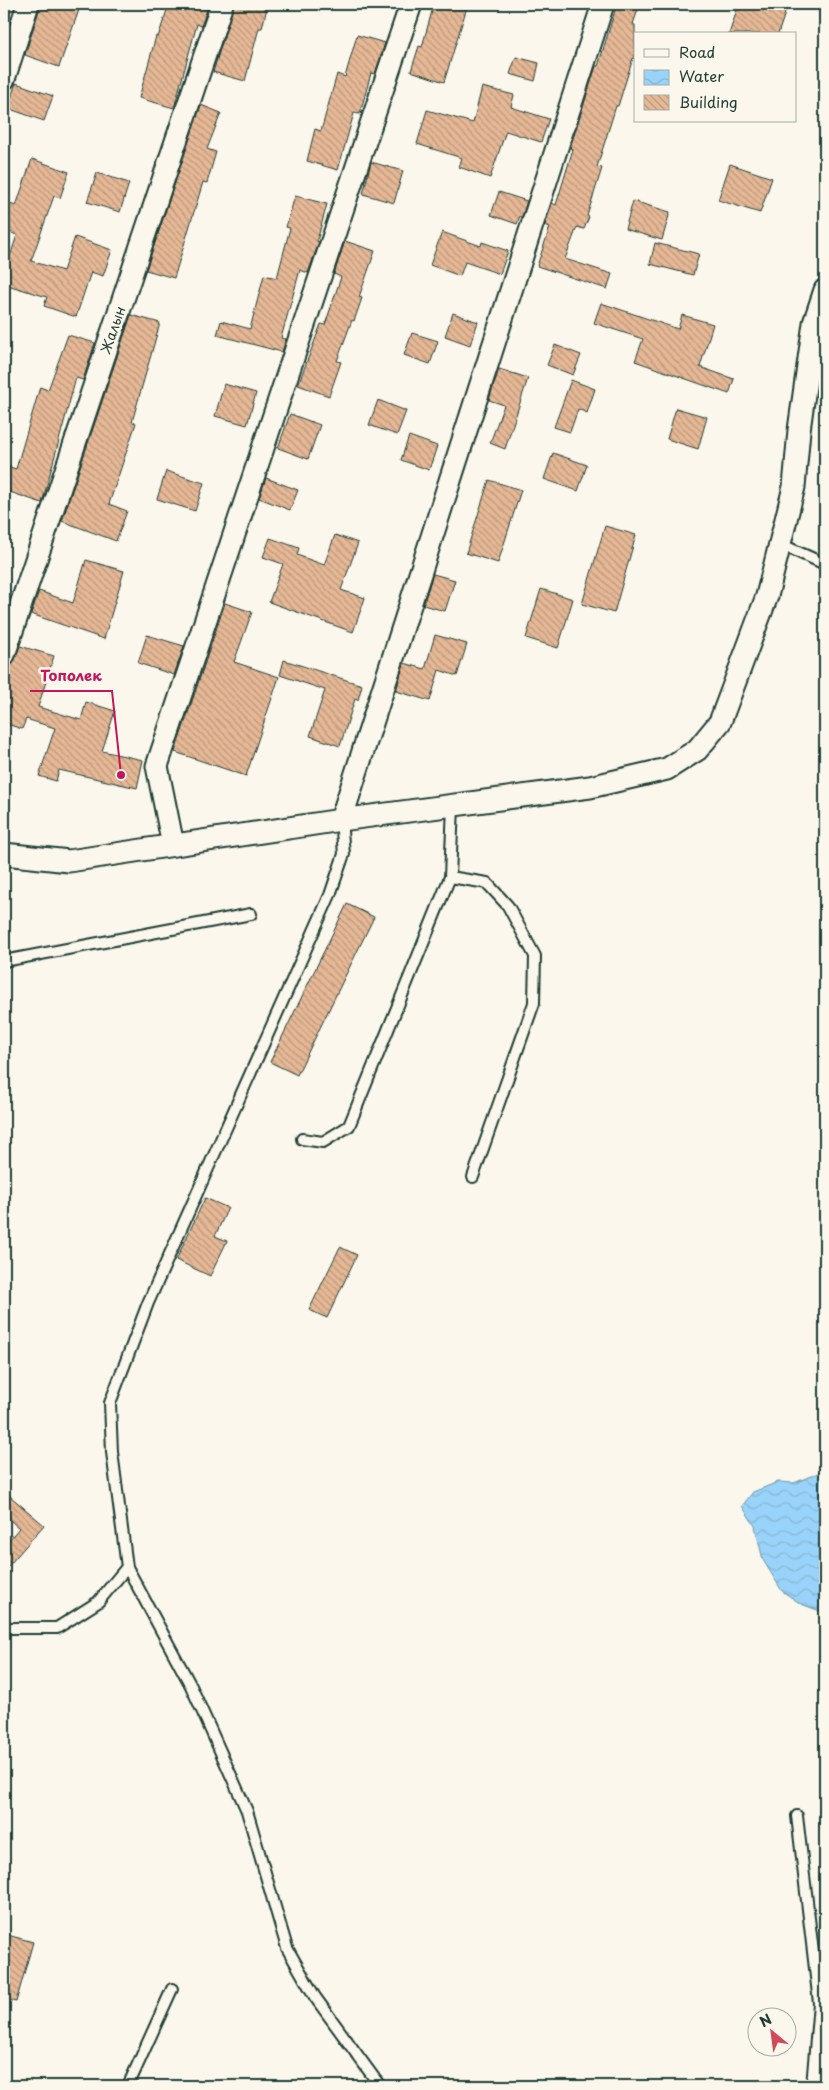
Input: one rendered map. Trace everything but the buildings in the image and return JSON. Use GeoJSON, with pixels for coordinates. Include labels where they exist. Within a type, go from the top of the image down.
{"type":"FeatureCollection","features":[{"type":"Feature","properties":{"kind":"street"},"geometry":{"type":"LineString","coordinates":[[4,79],[28,4]]}},
{"type":"Feature","properties":{"kind":"street","name":"Жалын"},"geometry":{"type":"LineString","coordinates":[[4,656],[222,4]]}},
{"type":"Feature","properties":{"kind":"street"},"geometry":{"type":"LineString","coordinates":[[173,845],[157,766],[411,4]]}},
{"type":"Feature","properties":{"kind":"street"},"geometry":{"type":"LineString","coordinates":[[341,820],[603,4]]}},
{"type":"Feature","properties":{"kind":"street"},"geometry":{"type":"LineString","coordinates":[[4,854],[69,861],[341,820],[590,787],[667,769],[697,750],[720,722],[767,596],[794,487],[799,430],[814,323],[825,290]]}},
{"type":"Feature","properties":{"kind":"lane"},"geometry":{"type":"LineString","coordinates":[[780,544],[825,564]]}},
{"type":"Feature","properties":{"kind":"lane"},"geometry":{"type":"LineString","coordinates":[[302,1139],[324,1142],[349,1126],[450,877],[453,806]]}},
{"type":"Feature","properties":{"kind":"lane"},"geometry":{"type":"LineString","coordinates":[[341,820],[344,854],[330,895],[148,1303],[110,1403],[112,1452],[127,1567],[191,1686],[246,1811],[287,1948],[315,1997],[380,2086]]}},
{"type":"Feature","properties":{"kind":"lane"},"geometry":{"type":"LineString","coordinates":[[450,877],[487,882],[508,906],[535,956],[534,1003],[473,1177]]}},
{"type":"Feature","properties":{"kind":"lane"},"geometry":{"type":"LineString","coordinates":[[4,961],[251,914]]}},
{"type":"Feature","properties":{"kind":"lane"},"geometry":{"type":"LineString","coordinates":[[4,1628],[57,1628],[98,1602],[127,1567]]}},
{"type":"Feature","properties":{"kind":"lane"},"geometry":{"type":"LineString","coordinates":[[798,1816],[819,2003],[812,2086]]}},
{"type":"Feature","properties":{"kind":"lane"},"geometry":{"type":"LineString","coordinates":[[128,2086],[172,1989]]}},
{"type":"Feature","properties":{"kind":"water"},"geometry":{"type":"Polygon","coordinates":[[[825,1470],[825,1622],[820,1611],[801,1604],[782,1591],[763,1560],[755,1526],[742,1506],[753,1492],[778,1482],[794,1483],[825,1470]]]}},
{"type":"Feature","properties":{"kind":"place","name":"Тополек"},"geometry":{"type":"Point","coordinates":[121,775]}}]}
